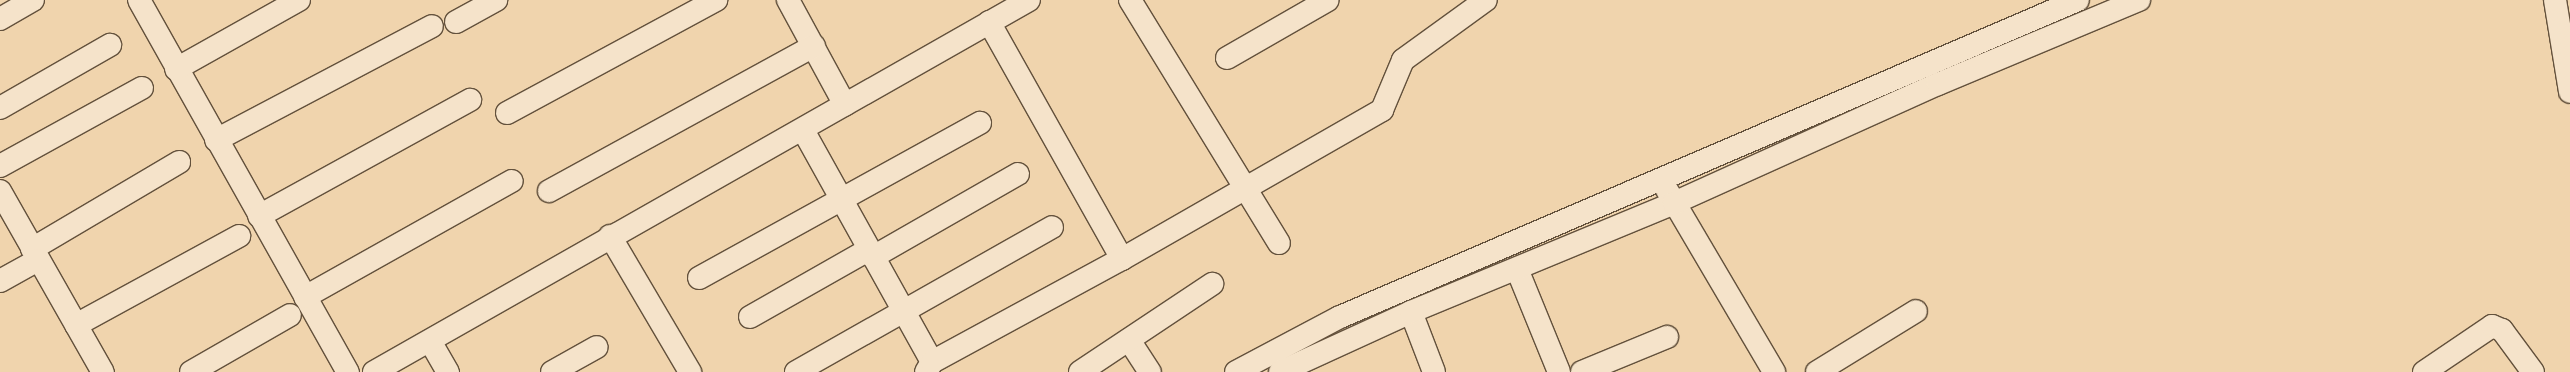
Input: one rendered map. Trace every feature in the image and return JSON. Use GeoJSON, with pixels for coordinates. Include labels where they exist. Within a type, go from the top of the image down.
{"type":"FeatureCollection","features":[{"type":"Feature","properties":{"kind":"street"},"geometry":{"type":"LineString","coordinates":[[0,19],[33,0]]}},
{"type":"Feature","properties":{"kind":"street"},"geometry":{"type":"LineString","coordinates":[[139,0],[176,69],[348,372]]}},
{"type":"Feature","properties":{"kind":"street"},"geometry":{"type":"LineString","coordinates":[[176,69],[299,0]]}},
{"type":"Feature","properties":{"kind":"street"},"geometry":{"type":"LineString","coordinates":[[456,22],[496,0]]}},
{"type":"Feature","properties":{"kind":"street"},"geometry":{"type":"LineString","coordinates":[[507,113],[716,0]]}},
{"type":"Feature","properties":{"kind":"street"},"geometry":{"type":"LineString","coordinates":[[788,0],[845,105]]}},
{"type":"Feature","properties":{"kind":"street"},"geometry":{"type":"LineString","coordinates":[[374,372],[610,236],[803,130],[1029,0]]}},
{"type":"Feature","properties":{"kind":"street"},"geometry":{"type":"LineString","coordinates":[[1130,0],[1279,243]]}},
{"type":"Feature","properties":{"kind":"street"},"geometry":{"type":"LineString","coordinates":[[1227,58],[1328,0]]}},
{"type":"Feature","properties":{"kind":"street"},"geometry":{"type":"LineString","coordinates":[[803,130],[902,311],[929,367],[1122,259],[1245,187],[1382,110],[1403,60],[1486,0]]}},
{"type":"Feature","properties":{"kind":"street"},"geometry":{"type":"LineString","coordinates":[[1236,372],[1340,317],[1663,180],[1960,49],[2078,0]]}},
{"type":"Feature","properties":{"kind":"street"},"geometry":{"type":"LineString","coordinates":[[1280,372],[1411,312],[1674,203],[1938,84],[2139,0]]}},
{"type":"Feature","properties":{"kind":"street"},"geometry":{"type":"LineString","coordinates":[[2556,0],[2570,92]]}},
{"type":"Feature","properties":{"kind":"street"},"geometry":{"type":"LineString","coordinates":[[989,22],[1122,259]]}},
{"type":"Feature","properties":{"kind":"street"},"geometry":{"type":"LineString","coordinates":[[216,140],[432,26]]}},
{"type":"Feature","properties":{"kind":"street"},"geometry":{"type":"LineString","coordinates":[[0,108],[110,45]]}},
{"type":"Feature","properties":{"kind":"street"},"geometry":{"type":"LineString","coordinates":[[549,191],[814,46]]}},
{"type":"Feature","properties":{"kind":"street"},"geometry":{"type":"LineString","coordinates":[[0,166],[142,88]]}},
{"type":"Feature","properties":{"kind":"street"},"geometry":{"type":"LineString","coordinates":[[259,216],[470,100]]}},
{"type":"Feature","properties":{"kind":"street"},"geometry":{"type":"LineString","coordinates":[[698,278],[980,123]]}},
{"type":"Feature","properties":{"kind":"street"},"geometry":{"type":"LineString","coordinates":[[0,281],[35,254],[179,162]]}},
{"type":"Feature","properties":{"kind":"street"},"geometry":{"type":"LineString","coordinates":[[750,317],[1018,174]]}},
{"type":"Feature","properties":{"kind":"street"},"geometry":{"type":"LineString","coordinates":[[305,297],[512,180]]}},
{"type":"Feature","properties":{"kind":"street"},"geometry":{"type":"LineString","coordinates":[[1663,180],[1674,203],[1774,372]]}},
{"type":"Feature","properties":{"kind":"street"},"geometry":{"type":"LineString","coordinates":[[0,191],[103,372]]}},
{"type":"Feature","properties":{"kind":"street"},"geometry":{"type":"LineString","coordinates":[[796,372],[1052,227]]}},
{"type":"Feature","properties":{"kind":"street"},"geometry":{"type":"LineString","coordinates":[[76,325],[239,236]]}},
{"type":"Feature","properties":{"kind":"street"},"geometry":{"type":"LineString","coordinates":[[610,236],[690,372]]}},
{"type":"Feature","properties":{"kind":"street"},"geometry":{"type":"LineString","coordinates":[[1517,269],[1559,372]]}},
{"type":"Feature","properties":{"kind":"street"},"geometry":{"type":"LineString","coordinates":[[1080,372],[1212,284]]}},
{"type":"Feature","properties":{"kind":"street"},"geometry":{"type":"LineString","coordinates":[[1817,372],[1916,311]]}},
{"type":"Feature","properties":{"kind":"street"},"geometry":{"type":"LineString","coordinates":[[1411,312],[1434,372]]}},
{"type":"Feature","properties":{"kind":"street"},"geometry":{"type":"LineString","coordinates":[[191,372],[290,316]]}},
{"type":"Feature","properties":{"kind":"street"},"geometry":{"type":"LineString","coordinates":[[2424,372],[2492,326],[2502,330],[2533,372]]}},
{"type":"Feature","properties":{"kind":"street"},"geometry":{"type":"LineString","coordinates":[[1591,370],[1667,337]]}},
{"type":"Feature","properties":{"kind":"street"},"geometry":{"type":"LineString","coordinates":[[430,340],[448,372]]}},
{"type":"Feature","properties":{"kind":"street"},"geometry":{"type":"LineString","coordinates":[[1129,340],[1150,372]]}},
{"type":"Feature","properties":{"kind":"street"},"geometry":{"type":"LineString","coordinates":[[552,372],[597,347]]}}]}
